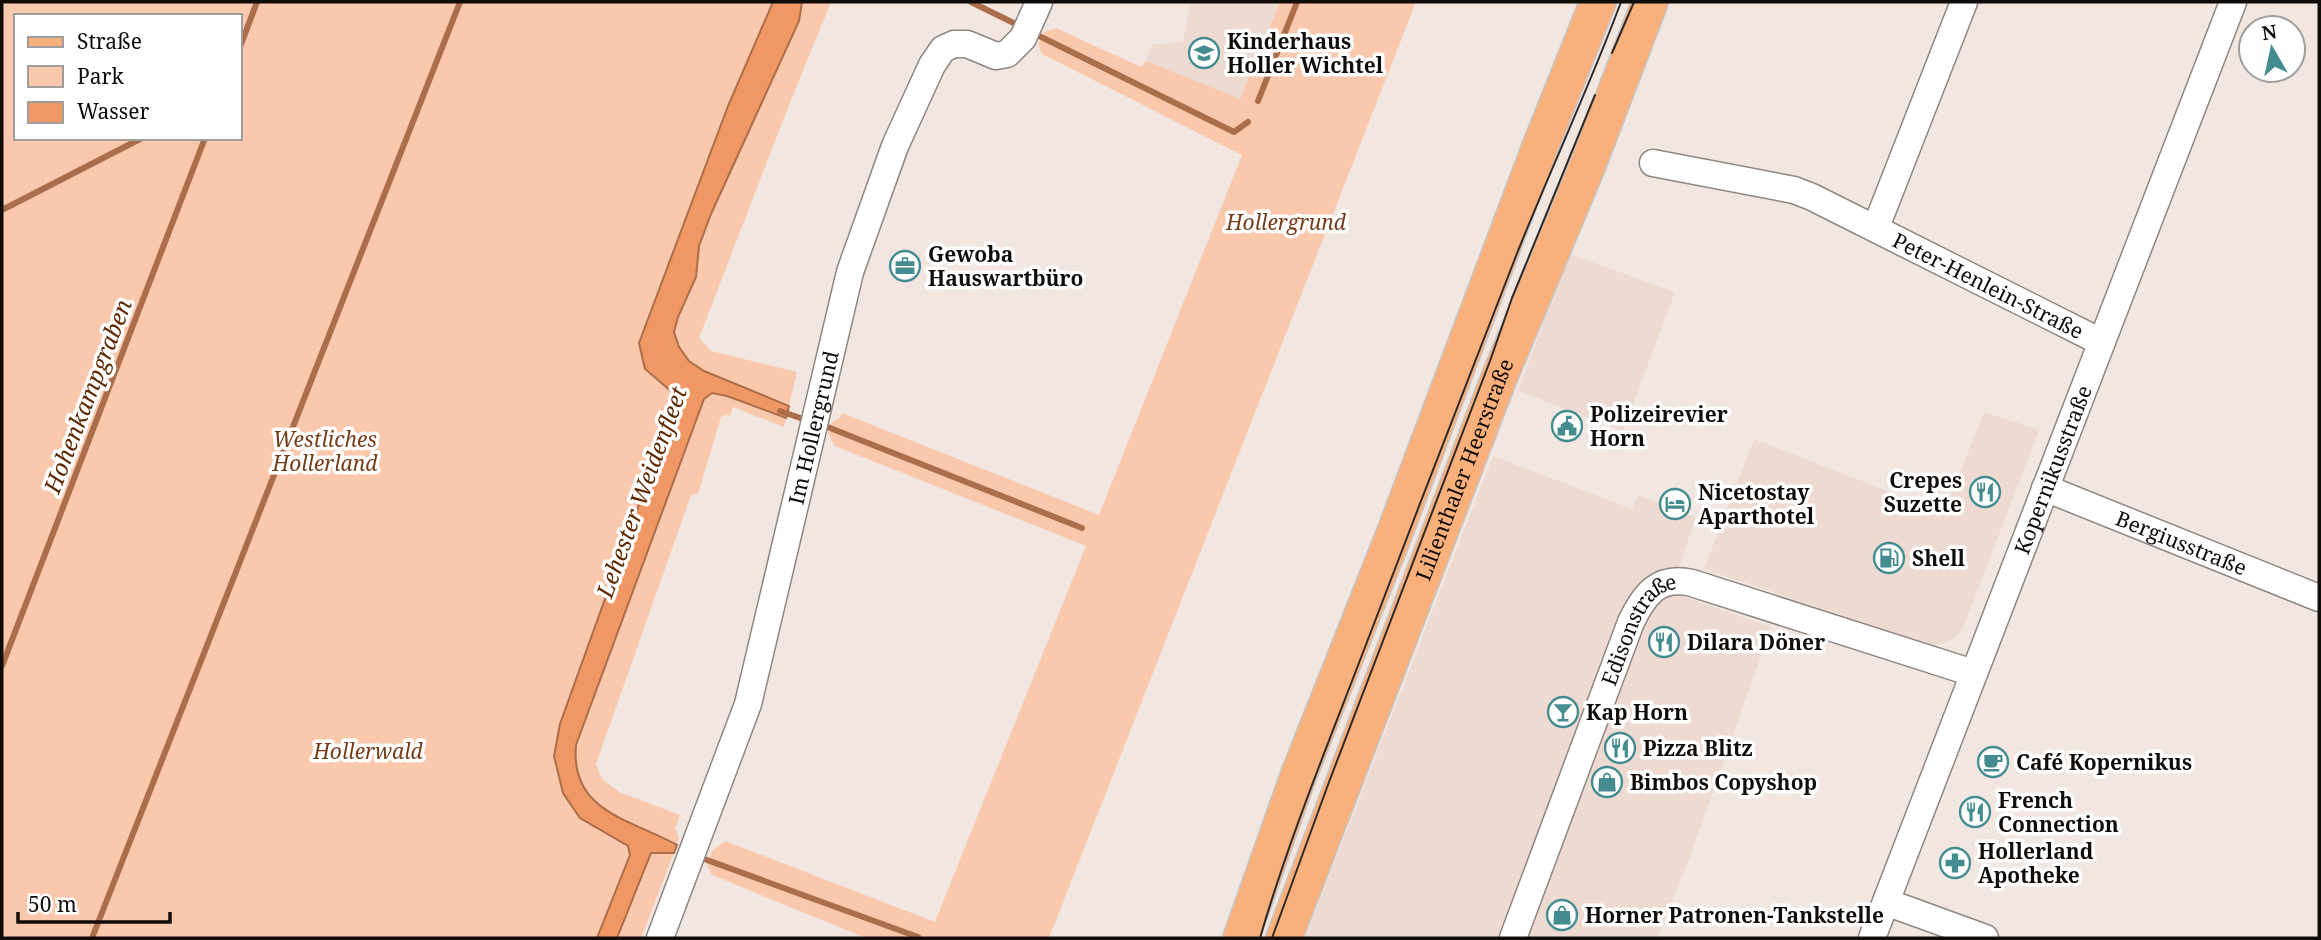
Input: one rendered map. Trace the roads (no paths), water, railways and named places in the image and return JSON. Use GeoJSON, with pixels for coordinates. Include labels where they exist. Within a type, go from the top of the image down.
{"type":"FeatureCollection","features":[{"type":"Feature","properties":{"kind":"main road","name":"Lilienthaler Heerstraße"},"geometry":{"type":"LineString","coordinates":[[1241,938],[1299,774],[1598,2]]}},
{"type":"Feature","properties":{"kind":"main road","name":"Lilienthaler Heerstraße"},"geometry":{"type":"LineString","coordinates":[[1284,938],[1499,378],[1587,167],[1650,2]]}},
{"type":"Feature","properties":{"kind":"street","name":"Peter-Henlein-Straße"},"geometry":{"type":"LineString","coordinates":[[1876,227],[1964,2]]}},
{"type":"Feature","properties":{"kind":"street","name":"Kopernikusstraße"},"geometry":{"type":"LineString","coordinates":[[1872,938],[2233,2]]}},
{"type":"Feature","properties":{"kind":"street","name":"Im Hollergrund"},"geometry":{"type":"LineString","coordinates":[[660,938],[748,704],[850,272],[895,146],[932,65],[943,49],[954,44],[967,44],[996,56],[1007,54],[1031,20]]}},
{"type":"Feature","properties":{"kind":"street","name":"Peter-Henlein-Straße"},"geometry":{"type":"LineString","coordinates":[[1653,163],[1794,191],[1812,197],[2101,342]]}},
{"type":"Feature","properties":{"kind":"street","name":"Bergiusstraße"},"geometry":{"type":"LineString","coordinates":[[2045,488],[2319,598]]}},
{"type":"Feature","properties":{"kind":"street","name":"Edisonstraße"},"geometry":{"type":"LineString","coordinates":[[1513,938],[1627,634],[1641,601],[1651,591],[1679,580],[1692,583],[1973,673]]}},
{"type":"Feature","properties":{"kind":"street"},"geometry":{"type":"LineString","coordinates":[[1885,902],[1985,938]]}},
{"type":"Feature","properties":{"kind":"water"},"geometry":{"type":"Polygon","coordinates":[[[773,2],[802,2],[799,21],[711,214],[699,246],[696,277],[674,332],[679,347],[689,361],[704,371],[789,406],[786,418],[727,396],[712,393],[704,399],[576,745],[577,767],[583,785],[593,799],[623,820],[677,845],[674,853],[651,853],[617,938],[597,938],[630,855],[628,846],[580,818],[563,793],[554,756],[560,724],[670,418],[672,392],[645,369],[639,343],[728,106],[773,2]]]}},
{"type":"Feature","properties":{"kind":"waterway","name":"Hohenkampgraben"},"geometry":{"type":"LineString","coordinates":[[242,42],[257,2]]}},
{"type":"Feature","properties":{"kind":"waterway"},"geometry":{"type":"LineString","coordinates":[[92,938],[460,2]]}},
{"type":"Feature","properties":{"kind":"waterway"},"geometry":{"type":"LineString","coordinates":[[971,2],[1022,27]]}},
{"type":"Feature","properties":{"kind":"waterway"},"geometry":{"type":"LineString","coordinates":[[1258,101],[1297,2]]}},
{"type":"Feature","properties":{"kind":"waterway"},"geometry":{"type":"LineString","coordinates":[[1031,32],[1234,132],[1248,122]]}},
{"type":"Feature","properties":{"kind":"waterway"},"geometry":{"type":"LineString","coordinates":[[2,210],[138,140]]}},
{"type":"Feature","properties":{"kind":"waterway","name":"Hohenkampgraben"},"geometry":{"type":"LineString","coordinates":[[2,666],[204,140]]}},
{"type":"Feature","properties":{"kind":"waterway"},"geometry":{"type":"LineString","coordinates":[[780,411],[809,421]]}},
{"type":"Feature","properties":{"kind":"waterway"},"geometry":{"type":"LineString","coordinates":[[820,424],[1082,528]]}},
{"type":"Feature","properties":{"kind":"waterway"},"geometry":{"type":"LineString","coordinates":[[696,856],[918,937]]}},
{"type":"Feature","properties":{"kind":"tram line"},"geometry":{"type":"LineString","coordinates":[[1260,938],[1308,796],[1458,405],[1621,2]]}},
{"type":"Feature","properties":{"kind":"tram line"},"geometry":{"type":"LineString","coordinates":[[1612,53],[1634,2]]}},
{"type":"Feature","properties":{"kind":"tram line"},"geometry":{"type":"LineString","coordinates":[[1272,938],[1512,298],[1595,95]]}},
{"type":"Feature","properties":{"kind":"place","name":"Kinderhaus Holler Wichtel"},"geometry":{"type":"Point","coordinates":[1204,53]}},
{"type":"Feature","properties":{"kind":"place","name":"Gewoba Hauswartbüro"},"geometry":{"type":"Point","coordinates":[905,266]}},
{"type":"Feature","properties":{"kind":"place","name":"Polizeirevier Horn"},"geometry":{"type":"Point","coordinates":[1567,426]}},
{"type":"Feature","properties":{"kind":"place","name":"Crepes Suzette"},"geometry":{"type":"Point","coordinates":[1985,492]}},
{"type":"Feature","properties":{"kind":"place","name":"Nicetostay Aparthotel"},"geometry":{"type":"Point","coordinates":[1675,504]}},
{"type":"Feature","properties":{"kind":"place","name":"Shell"},"geometry":{"type":"Point","coordinates":[1889,558]}},
{"type":"Feature","properties":{"kind":"place","name":"Dilara Döner"},"geometry":{"type":"Point","coordinates":[1664,642]}},
{"type":"Feature","properties":{"kind":"place","name":"Kap Horn"},"geometry":{"type":"Point","coordinates":[1563,712]}},
{"type":"Feature","properties":{"kind":"place","name":"Pizza Blitz"},"geometry":{"type":"Point","coordinates":[1620,748]}},
{"type":"Feature","properties":{"kind":"place","name":"Café Kopernikus"},"geometry":{"type":"Point","coordinates":[1993,762]}},
{"type":"Feature","properties":{"kind":"place","name":"Bimbos Copyshop"},"geometry":{"type":"Point","coordinates":[1607,782]}},
{"type":"Feature","properties":{"kind":"place","name":"French Connection"},"geometry":{"type":"Point","coordinates":[1975,812]}},
{"type":"Feature","properties":{"kind":"place","name":"Hollerland Apotheke"},"geometry":{"type":"Point","coordinates":[1955,863]}},
{"type":"Feature","properties":{"kind":"place","name":"Horner Patronen-Tankstelle"},"geometry":{"type":"Point","coordinates":[1562,915]}},
{"type":"Feature","properties":{"kind":"park label","name":"Hollergrund"},"geometry":{"type":"Point","coordinates":[1286,222]}},
{"type":"Feature","properties":{"kind":"park label","name":"Westliches Hollerland"},"geometry":{"type":"Point","coordinates":[325,451]}},
{"type":"Feature","properties":{"kind":"park label","name":"Hollerwald"},"geometry":{"type":"Point","coordinates":[368,751]}},
{"type":"Feature","properties":{"kind":"water label","name":"Lehester Weidenfleet"},"geometry":{"type":"Point","coordinates":[641,492]}}]}
